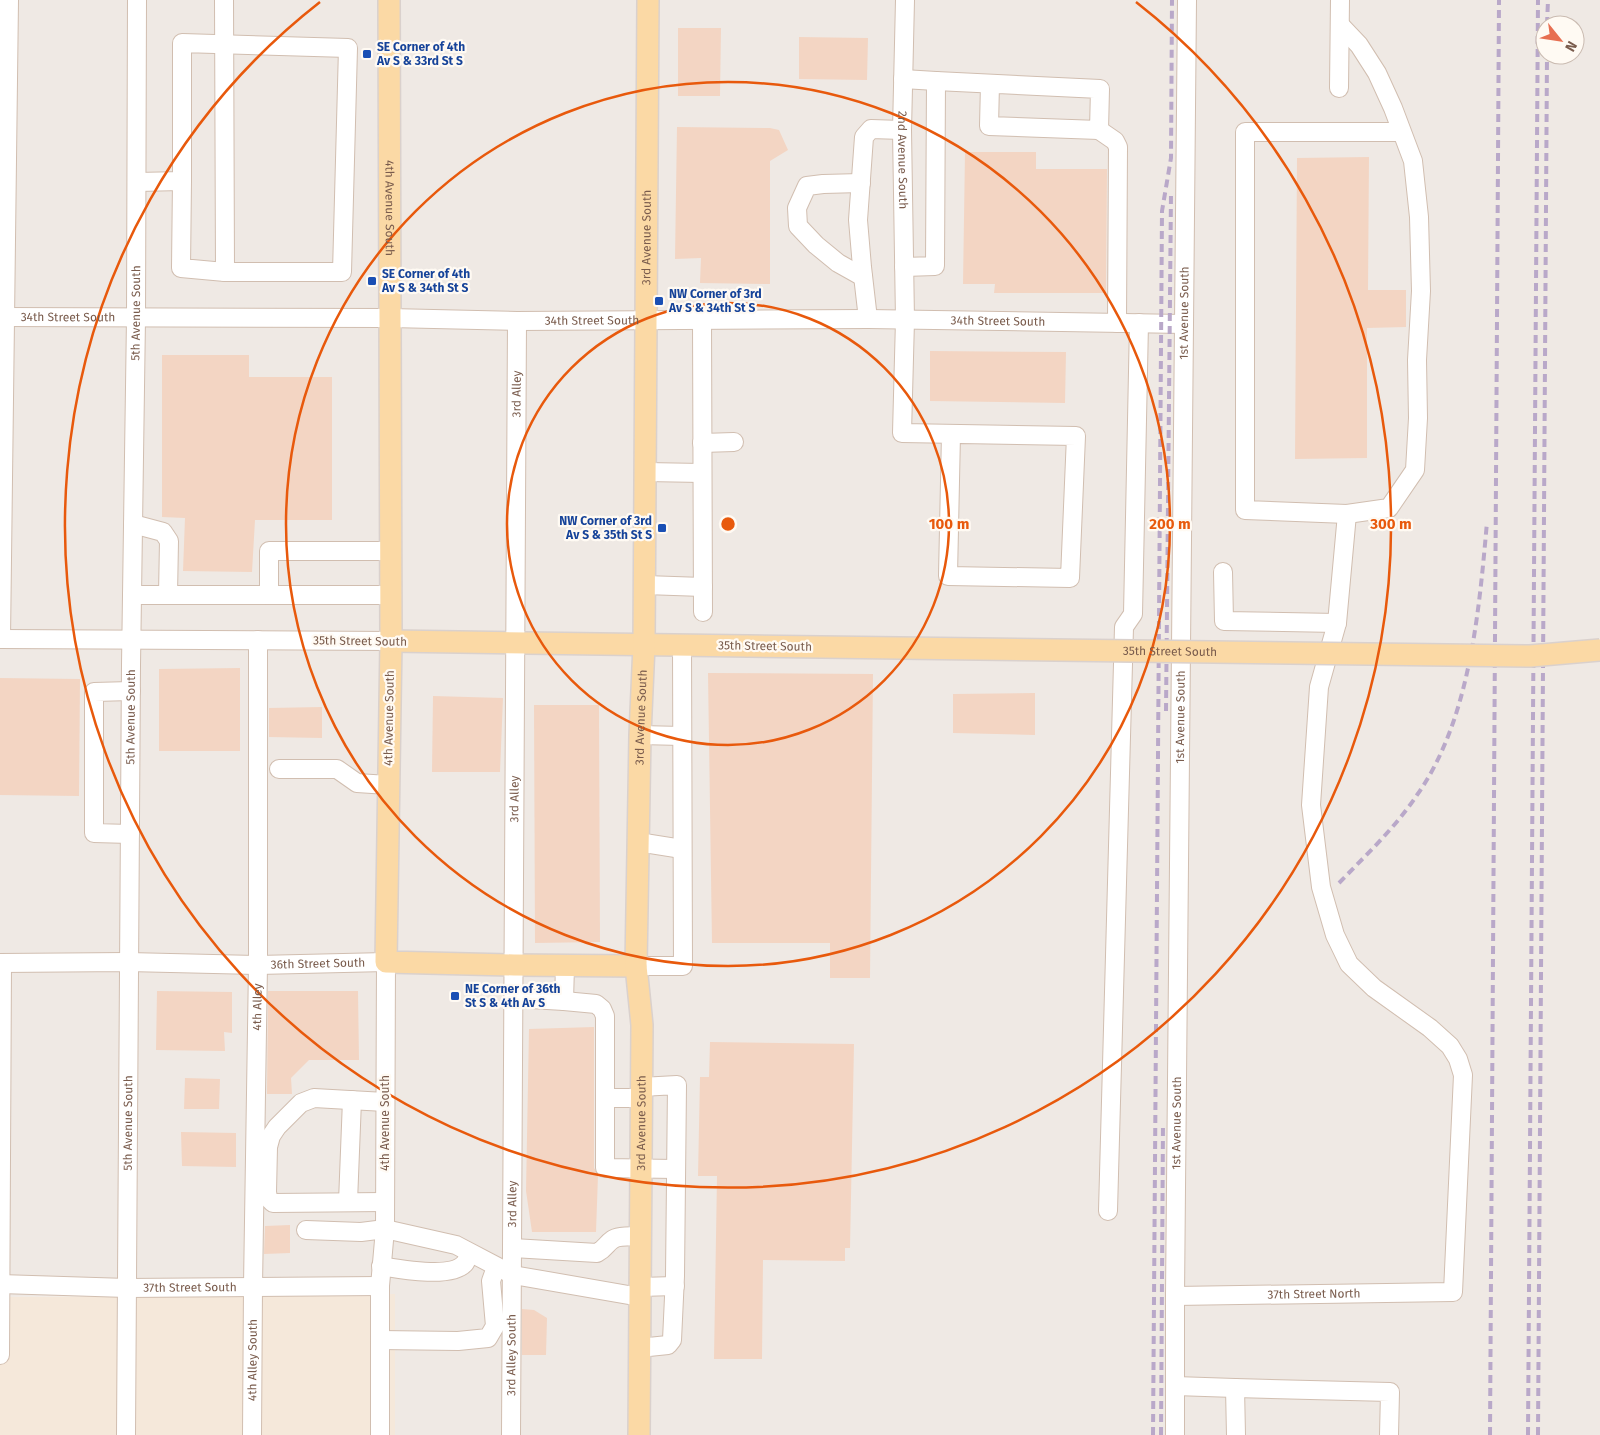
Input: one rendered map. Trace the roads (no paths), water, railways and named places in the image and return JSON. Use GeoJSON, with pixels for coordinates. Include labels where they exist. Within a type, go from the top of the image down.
{"type":"FeatureCollection","features":[{"type":"Feature","properties":{"kind":"main road","name":"4th Avenue South"},"geometry":{"type":"LineString","coordinates":[[386,962],[390,641],[390,0]]}},
{"type":"Feature","properties":{"kind":"main road","name":"3rd Avenue South"},"geometry":{"type":"LineString","coordinates":[[639,1435],[642,1025],[636,966],[645,586],[648,0]]}},
{"type":"Feature","properties":{"kind":"main road","name":"35th Street South"},"geometry":{"type":"LineString","coordinates":[[390,641],[1530,656],[1600,650]]}},
{"type":"Feature","properties":{"kind":"main road","name":"36th Street South"},"geometry":{"type":"LineString","coordinates":[[386,962],[514,966],[636,966]]}},
{"type":"Feature","properties":{"kind":"street"},"geometry":{"type":"LineString","coordinates":[[0,639],[3,317],[9,0]]}},
{"type":"Feature","properties":{"kind":"street","name":"5th Avenue South"},"geometry":{"type":"LineString","coordinates":[[126,1435],[128,962],[136,318],[137,0]]}},
{"type":"Feature","properties":{"kind":"street"},"geometry":{"type":"LineString","coordinates":[[224,0],[224,272]]}},
{"type":"Feature","properties":{"kind":"street","name":"2nd Avenue South"},"geometry":{"type":"LineString","coordinates":[[905,0],[902,130],[905,320],[902,433],[951,434]]}},
{"type":"Feature","properties":{"kind":"street","name":"1st Avenue South"},"geometry":{"type":"LineString","coordinates":[[1175,1435],[1187,0]]}},
{"type":"Feature","properties":{"kind":"street"},"geometry":{"type":"LineString","coordinates":[[1339,88],[1340,0]]}},
{"type":"Feature","properties":{"kind":"street"},"geometry":{"type":"LineString","coordinates":[[1340,25],[1359,45],[1377,73],[1402,132],[1414,161],[1422,291],[1417,360],[1418,418],[1414,470],[1389,508],[1347,514],[1245,510],[1244,132],[1402,132]]}},
{"type":"Feature","properties":{"kind":"street"},"geometry":{"type":"LineString","coordinates":[[182,43],[348,48],[342,272],[224,272],[181,268],[182,181],[182,43]]}},
{"type":"Feature","properties":{"kind":"street"},"geometry":{"type":"LineString","coordinates":[[903,79],[1100,89],[1099,130]]}},
{"type":"Feature","properties":{"kind":"street"},"geometry":{"type":"LineString","coordinates":[[904,267],[934,266],[936,82]]}},
{"type":"Feature","properties":{"kind":"street"},"geometry":{"type":"LineString","coordinates":[[990,84],[989,126],[1099,130],[1115,141],[1118,147],[1117,323]]}},
{"type":"Feature","properties":{"kind":"street"},"geometry":{"type":"LineString","coordinates":[[868,319],[858,220],[864,137],[871,129],[902,130]]}},
{"type":"Feature","properties":{"kind":"street"},"geometry":{"type":"LineString","coordinates":[[137,182],[182,181]]}},
{"type":"Feature","properties":{"kind":"street"},"geometry":{"type":"LineString","coordinates":[[861,183],[807,186],[797,208],[798,226],[838,263],[863,276]]}},
{"type":"Feature","properties":{"kind":"street","name":"34th Street South"},"geometry":{"type":"LineString","coordinates":[[3,317],[390,318],[517,322],[646,319],[772,321],[868,319],[1184,324]]}},
{"type":"Feature","properties":{"kind":"street"},"geometry":{"type":"LineString","coordinates":[[702,320],[703,612]]}},
{"type":"Feature","properties":{"kind":"street","name":"3rd Alley"},"geometry":{"type":"LineString","coordinates":[[513,1276],[517,322]]}},
{"type":"Feature","properties":{"kind":"street"},"geometry":{"type":"LineString","coordinates":[[1108,1211],[1124,627],[1133,614],[1139,323]]}},
{"type":"Feature","properties":{"kind":"street"},"geometry":{"type":"LineString","coordinates":[[951,434],[1076,436],[1070,578],[948,576],[951,434]]}},
{"type":"Feature","properties":{"kind":"street"},"geometry":{"type":"LineString","coordinates":[[702,443],[734,442]]}},
{"type":"Feature","properties":{"kind":"street"},"geometry":{"type":"LineString","coordinates":[[646,472],[702,473]]}},
{"type":"Feature","properties":{"kind":"street"},"geometry":{"type":"LineString","coordinates":[[1223,572],[1224,621],[1337,622],[1347,514]]}},
{"type":"Feature","properties":{"kind":"street"},"geometry":{"type":"LineString","coordinates":[[133,524],[163,532],[169,541],[168,595]]}},
{"type":"Feature","properties":{"kind":"street"},"geometry":{"type":"LineString","coordinates":[[269,595],[269,551],[390,551]]}},
{"type":"Feature","properties":{"kind":"street"},"geometry":{"type":"LineString","coordinates":[[645,586],[703,587]]}},
{"type":"Feature","properties":{"kind":"street"},"geometry":{"type":"LineString","coordinates":[[132,595],[390,595]]}},
{"type":"Feature","properties":{"kind":"street","name":"37th Street North"},"geometry":{"type":"LineString","coordinates":[[1175,1296],[1453,1292],[1463,1075],[1458,1059],[1450,1046],[1430,1028],[1374,988],[1349,964],[1335,935],[1321,887],[1311,805],[1319,687],[1337,622]]}},
{"type":"Feature","properties":{"kind":"street","name":"35th Street South"},"geometry":{"type":"LineString","coordinates":[[0,639],[390,641]]}},
{"type":"Feature","properties":{"kind":"street","name":"4th Alley"},"geometry":{"type":"LineString","coordinates":[[253,1286],[258,965],[258,640]]}},
{"type":"Feature","properties":{"kind":"street"},"geometry":{"type":"LineString","coordinates":[[636,966],[682,966],[682,645]]}},
{"type":"Feature","properties":{"kind":"street"},"geometry":{"type":"LineString","coordinates":[[1124,648],[1181,648]]}},
{"type":"Feature","properties":{"kind":"street"},"geometry":{"type":"LineString","coordinates":[[130,834],[94,833],[94,692],[131,692]]}},
{"type":"Feature","properties":{"kind":"street"},"geometry":{"type":"LineString","coordinates":[[640,735],[682,736]]}},
{"type":"Feature","properties":{"kind":"street"},"geometry":{"type":"LineString","coordinates":[[279,769],[337,769],[356,783],[388,785]]}},
{"type":"Feature","properties":{"kind":"street"},"geometry":{"type":"LineString","coordinates":[[638,842],[682,849]]}},
{"type":"Feature","properties":{"kind":"street","name":"36th Street South"},"geometry":{"type":"LineString","coordinates":[[1,963],[128,962],[258,965],[386,962]]}},
{"type":"Feature","properties":{"kind":"street","name":"4th Avenue South"},"geometry":{"type":"LineString","coordinates":[[380,1435],[380,1286],[385,1229],[386,962]]}},
{"type":"Feature","properties":{"kind":"street"},"geometry":{"type":"LineString","coordinates":[[0,1355],[1,963]]}},
{"type":"Feature","properties":{"kind":"street"},"geometry":{"type":"LineString","coordinates":[[564,1001],[565,966]]}},
{"type":"Feature","properties":{"kind":"street"},"geometry":{"type":"LineString","coordinates":[[514,998],[596,1004],[602,1009],[605,1016],[605,1168],[676,1169]]}},
{"type":"Feature","properties":{"kind":"street"},"geometry":{"type":"LineString","coordinates":[[605,1098],[677,1085],[675,1286],[672,1340],[668,1345],[639,1348]]}},
{"type":"Feature","properties":{"kind":"street"},"geometry":{"type":"LineString","coordinates":[[385,1102],[314,1098],[301,1103],[277,1126],[271,1136],[268,1147],[267,1192],[268,1198],[273,1202],[385,1202]]}},
{"type":"Feature","properties":{"kind":"street"},"geometry":{"type":"LineString","coordinates":[[348,1202],[352,1100]]}},
{"type":"Feature","properties":{"kind":"street"},"geometry":{"type":"LineString","coordinates":[[306,1230],[361,1232],[385,1229],[456,1245],[513,1276],[640,1292],[675,1286]]}},
{"type":"Feature","properties":{"kind":"street"},"geometry":{"type":"LineString","coordinates":[[513,1248],[597,1253],[604,1250],[614,1238],[640,1236]]}},
{"type":"Feature","properties":{"kind":"street"},"geometry":{"type":"LineString","coordinates":[[381,1266],[424,1271],[452,1270],[464,1264],[470,1253]]}},
{"type":"Feature","properties":{"kind":"street"},"geometry":{"type":"LineString","coordinates":[[380,1340],[458,1341],[488,1338],[495,1326],[491,1280],[496,1267]]}},
{"type":"Feature","properties":{"kind":"street","name":"3rd Alley South"},"geometry":{"type":"LineString","coordinates":[[511,1435],[513,1276]]}},
{"type":"Feature","properties":{"kind":"street","name":"37th Street South"},"geometry":{"type":"LineString","coordinates":[[1,1284],[127,1288],[380,1286]]}},
{"type":"Feature","properties":{"kind":"street","name":"4th Alley South"},"geometry":{"type":"LineString","coordinates":[[252,1435],[253,1286]]}},
{"type":"Feature","properties":{"kind":"street"},"geometry":{"type":"LineString","coordinates":[[1175,1386],[1390,1392],[1389,1435]]}},
{"type":"Feature","properties":{"kind":"street"},"geometry":{"type":"LineString","coordinates":[[1235,1388],[1236,1435]]}},
{"type":"Feature","properties":{"kind":"railway"},"geometry":{"type":"LineString","coordinates":[[1153,1435],[1162,211],[1171,158],[1172,0]]}},
{"type":"Feature","properties":{"kind":"railway"},"geometry":{"type":"LineString","coordinates":[[1490,1435],[1499,0]]}},
{"type":"Feature","properties":{"kind":"railway"},"geometry":{"type":"LineString","coordinates":[[1528,1435],[1538,0]]}},
{"type":"Feature","properties":{"kind":"railway"},"geometry":{"type":"LineString","coordinates":[[1547,15],[1548,0]]}},
{"type":"Feature","properties":{"kind":"railway"},"geometry":{"type":"LineString","coordinates":[[1538,1435],[1547,65]]}},
{"type":"Feature","properties":{"kind":"railway"},"geometry":{"type":"LineString","coordinates":[[1166,711],[1171,193]]}},
{"type":"Feature","properties":{"kind":"railway"},"geometry":{"type":"LineString","coordinates":[[1339,883],[1380,841],[1417,795],[1435,765],[1449,733],[1469,664],[1480,592],[1487,522]]}},
{"type":"Feature","properties":{"kind":"railway"},"geometry":{"type":"LineString","coordinates":[[1161,1435],[1163,1123]]}},
{"type":"Feature","properties":{"kind":"place","name":"SE Corner of 4th Av S & 33rd St S"},"geometry":{"type":"Point","coordinates":[367,54]}},
{"type":"Feature","properties":{"kind":"place","name":"SE Corner of 4th Av S & 34th St S"},"geometry":{"type":"Point","coordinates":[372,281]}},
{"type":"Feature","properties":{"kind":"place","name":"NW Corner of 3rd Av S & 34th St S"},"geometry":{"type":"Point","coordinates":[659,301]}},
{"type":"Feature","properties":{"kind":"place","name":"NW Corner of 3rd Av S & 35th St S"},"geometry":{"type":"Point","coordinates":[662,528]}},
{"type":"Feature","properties":{"kind":"place","name":"NE Corner of 36th St S & 4th Av S"},"geometry":{"type":"Point","coordinates":[455,996]}}]}
